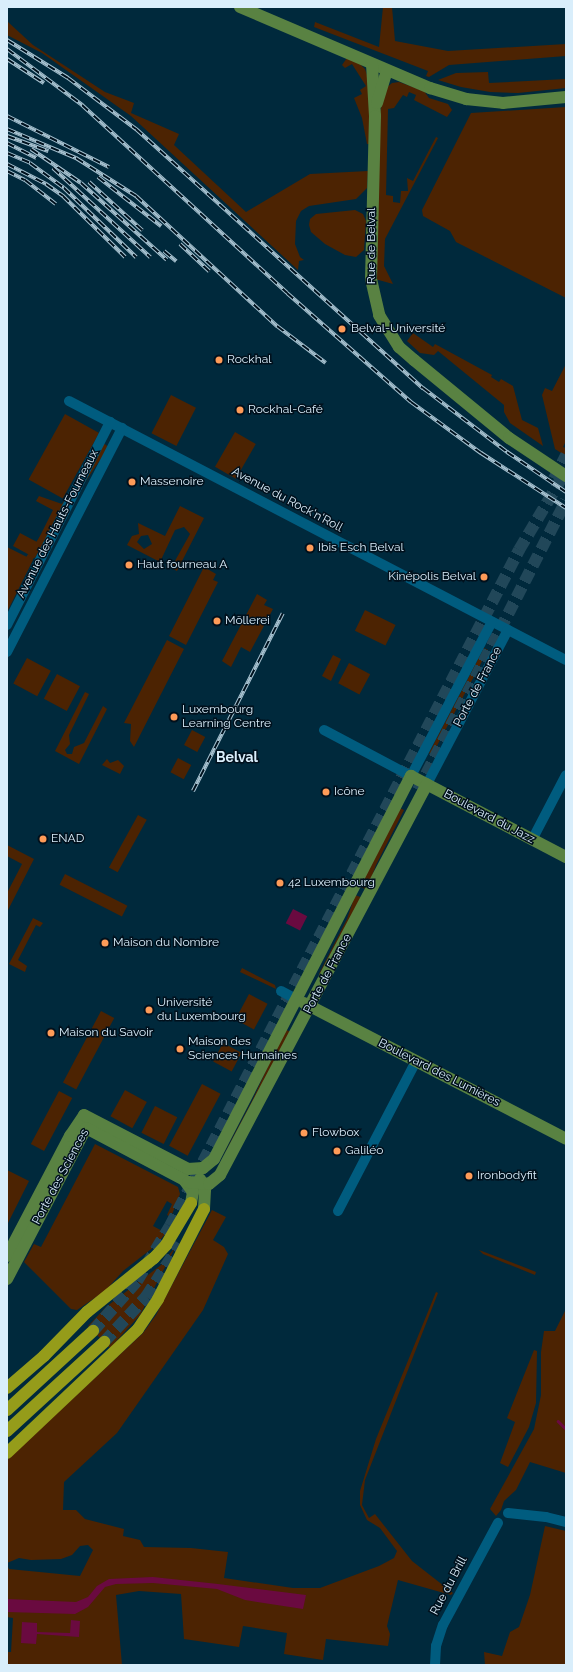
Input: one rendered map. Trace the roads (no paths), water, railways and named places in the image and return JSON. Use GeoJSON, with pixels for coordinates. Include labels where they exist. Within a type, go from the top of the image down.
{"type":"FeatureCollection","features":[{"type":"Feature","properties":{"kind":"highway"},"geometry":{"type":"LineString","coordinates":[[7,1388],[44,1356],[87,1312],[154,1258],[166,1246],[191,1203]]}},
{"type":"Feature","properties":{"kind":"highway"},"geometry":{"type":"LineString","coordinates":[[7,1453],[138,1329],[158,1299],[204,1209]]}},
{"type":"Feature","properties":{"kind":"highway"},"geometry":{"type":"LineString","coordinates":[[7,1410],[93,1331]]}},
{"type":"Feature","properties":{"kind":"highway"},"geometry":{"type":"LineString","coordinates":[[7,1432],[104,1342]]}},
{"type":"Feature","properties":{"kind":"main road"},"geometry":{"type":"LineString","coordinates":[[240,7],[372,64],[466,99],[523,102],[566,98]]}},
{"type":"Feature","properties":{"kind":"main road","name":"Rue de Belval"},"geometry":{"type":"LineString","coordinates":[[372,64],[375,116],[371,278],[379,315],[400,347],[472,408],[522,447],[566,476]]}},
{"type":"Feature","properties":{"kind":"main road","name":"Rue de Belval"},"geometry":{"type":"LineString","coordinates":[[375,116],[387,70]]}},
{"type":"Feature","properties":{"kind":"main road"},"geometry":{"type":"LineString","coordinates":[[382,88],[393,79],[409,79]]}},
{"type":"Feature","properties":{"kind":"main road","name":"Boulevard du Jazz"},"geometry":{"type":"LineString","coordinates":[[411,776],[566,858]]}},
{"type":"Feature","properties":{"kind":"main road","name":"Porte de France"},"geometry":{"type":"LineString","coordinates":[[191,1203],[411,776]]}},
{"type":"Feature","properties":{"kind":"main road","name":"Porte de France"},"geometry":{"type":"LineString","coordinates":[[202,1184],[216,1180],[224,1170],[427,784]]}},
{"type":"Feature","properties":{"kind":"main road"},"geometry":{"type":"LineString","coordinates":[[296,999],[311,1007]]}},
{"type":"Feature","properties":{"kind":"main road","name":"Boulevard des Lumières"},"geometry":{"type":"LineString","coordinates":[[311,1007],[566,1140]]}},
{"type":"Feature","properties":{"kind":"main road"},"geometry":{"type":"LineString","coordinates":[[85,1124],[202,1184],[206,1196],[204,1209]]}},
{"type":"Feature","properties":{"kind":"main road","name":"Porte des Sciences"},"geometry":{"type":"LineString","coordinates":[[7,1256],[85,1124]]}},
{"type":"Feature","properties":{"kind":"main road","name":"Porte des Sciences"},"geometry":{"type":"LineString","coordinates":[[7,1279],[85,1124]]}},
{"type":"Feature","properties":{"kind":"main road"},"geometry":{"type":"LineString","coordinates":[[185,1174],[203,1168],[214,1159]]}},
{"type":"Feature","properties":{"kind":"main road"},"geometry":{"type":"LineString","coordinates":[[204,1209],[224,1170]]}},
{"type":"Feature","properties":{"kind":"main road"},"geometry":{"type":"LineString","coordinates":[[185,1174],[192,1189],[191,1203]]}},
{"type":"Feature","properties":{"kind":"street","name":"Avenue du Rock'n'Roll"},"geometry":{"type":"LineString","coordinates":[[69,401],[566,660]]}},
{"type":"Feature","properties":{"kind":"street","name":"Avenue des Hauts-Fourneaux"},"geometry":{"type":"LineString","coordinates":[[7,625],[110,422]]}},
{"type":"Feature","properties":{"kind":"street","name":"Avenue des Hauts-Fourneaux"},"geometry":{"type":"LineString","coordinates":[[7,652],[122,428]]}},
{"type":"Feature","properties":{"kind":"street","name":"Porte de France"},"geometry":{"type":"LineString","coordinates":[[411,776],[492,622]]}},
{"type":"Feature","properties":{"kind":"street","name":"Porte de France"},"geometry":{"type":"LineString","coordinates":[[427,784],[508,630]]}},
{"type":"Feature","properties":{"kind":"street"},"geometry":{"type":"LineString","coordinates":[[324,730],[411,776]]}},
{"type":"Feature","properties":{"kind":"street"},"geometry":{"type":"LineString","coordinates":[[532,840],[566,775]]}},
{"type":"Feature","properties":{"kind":"street"},"geometry":{"type":"LineString","coordinates":[[281,991],[296,999]]}},
{"type":"Feature","properties":{"kind":"street"},"geometry":{"type":"LineString","coordinates":[[338,1211],[416,1062]]}},
{"type":"Feature","properties":{"kind":"street"},"geometry":{"type":"LineString","coordinates":[[508,1513],[546,1517],[566,1522]]}},
{"type":"Feature","properties":{"kind":"street","name":"Rue du Brill"},"geometry":{"type":"LineString","coordinates":[[435,1665],[436,1646],[443,1625],[498,1523]]}},
{"type":"Feature","properties":{"kind":"waterway"},"geometry":{"type":"LineString","coordinates":[[558,1421],[566,1429]]}},
{"type":"Feature","properties":{"kind":"tunnel"},"geometry":{"type":"LineString","coordinates":[[554,479],[566,455]]}},
{"type":"Feature","properties":{"kind":"tunnel"},"geometry":{"type":"LineString","coordinates":[[93,1331],[137,1281],[170,1226],[519,550],[566,471]]}},
{"type":"Feature","properties":{"kind":"tunnel"},"geometry":{"type":"LineString","coordinates":[[418,790],[566,501]]}},
{"type":"Feature","properties":{"kind":"tunnel"},"geometry":{"type":"LineString","coordinates":[[104,1342],[146,1297],[180,1244]]}},
{"type":"Feature","properties":{"kind":"railway"},"geometry":{"type":"LineString","coordinates":[[7,40],[68,78],[136,129],[423,388],[507,452],[566,492]]}},
{"type":"Feature","properties":{"kind":"railway"},"geometry":{"type":"LineString","coordinates":[[7,49],[82,105],[287,293],[411,402],[481,453],[566,508]]}},
{"type":"Feature","properties":{"kind":"railway"},"geometry":{"type":"LineString","coordinates":[[7,59],[44,83]]}},
{"type":"Feature","properties":{"kind":"railway"},"geometry":{"type":"LineString","coordinates":[[7,116],[109,167]]}},
{"type":"Feature","properties":{"kind":"railway"},"geometry":{"type":"LineString","coordinates":[[7,129],[76,158],[136,196],[277,326],[326,363]]}},
{"type":"Feature","properties":{"kind":"railway"},"geometry":{"type":"LineString","coordinates":[[7,136],[48,151]]}},
{"type":"Feature","properties":{"kind":"railway"},"geometry":{"type":"LineString","coordinates":[[7,143],[36,158]]}},
{"type":"Feature","properties":{"kind":"railway"},"geometry":{"type":"LineString","coordinates":[[31,149],[81,183],[167,260]]}},
{"type":"Feature","properties":{"kind":"railway"},"geometry":{"type":"LineString","coordinates":[[7,153],[30,163],[64,188],[136,257]]}},
{"type":"Feature","properties":{"kind":"railway"},"geometry":{"type":"LineString","coordinates":[[7,164],[46,184],[63,196],[125,257]]}},
{"type":"Feature","properties":{"kind":"railway"},"geometry":{"type":"LineString","coordinates":[[53,168],[150,257]]}},
{"type":"Feature","properties":{"kind":"railway"},"geometry":{"type":"LineString","coordinates":[[7,171],[25,180],[56,204]]}},
{"type":"Feature","properties":{"kind":"railway"},"geometry":{"type":"LineString","coordinates":[[98,177],[161,226]]}},
{"type":"Feature","properties":{"kind":"railway"},"geometry":{"type":"LineString","coordinates":[[89,182],[142,230]]}},
{"type":"Feature","properties":{"kind":"railway"},"geometry":{"type":"LineString","coordinates":[[180,244],[209,271]]}},
{"type":"Feature","properties":{"kind":"railway"},"geometry":{"type":"LineString","coordinates":[[164,251],[176,261]]}},
{"type":"Feature","properties":{"kind":"railway"},"geometry":{"type":"LineString","coordinates":[[193,791],[283,613]]}},
{"type":"Feature","properties":{"kind":"place","name":"Belval-Université"},"geometry":{"type":"Point","coordinates":[342,329]}},
{"type":"Feature","properties":{"kind":"place","name":"Rockhal"},"geometry":{"type":"Point","coordinates":[219,360]}},
{"type":"Feature","properties":{"kind":"place","name":"Rockhal-Café"},"geometry":{"type":"Point","coordinates":[240,410]}},
{"type":"Feature","properties":{"kind":"place","name":"Massenoire"},"geometry":{"type":"Point","coordinates":[132,482]}},
{"type":"Feature","properties":{"kind":"place","name":"Ibis Esch Belval"},"geometry":{"type":"Point","coordinates":[310,548]}},
{"type":"Feature","properties":{"kind":"place","name":"Haut fourneau A"},"geometry":{"type":"Point","coordinates":[129,565]}},
{"type":"Feature","properties":{"kind":"place","name":"Kinépolis Belval"},"geometry":{"type":"Point","coordinates":[484,577]}},
{"type":"Feature","properties":{"kind":"place","name":"Möllerei"},"geometry":{"type":"Point","coordinates":[217,621]}},
{"type":"Feature","properties":{"kind":"place","name":"Luxembourg Learning Centre"},"geometry":{"type":"Point","coordinates":[174,717]}},
{"type":"Feature","properties":{"kind":"place","name":"Icône"},"geometry":{"type":"Point","coordinates":[326,792]}},
{"type":"Feature","properties":{"kind":"place","name":"ENAD"},"geometry":{"type":"Point","coordinates":[43,839]}},
{"type":"Feature","properties":{"kind":"place","name":"42 Luxembourg"},"geometry":{"type":"Point","coordinates":[280,883]}},
{"type":"Feature","properties":{"kind":"place","name":"Maison du Nombre"},"geometry":{"type":"Point","coordinates":[105,943]}},
{"type":"Feature","properties":{"kind":"place","name":"Université du Luxembourg"},"geometry":{"type":"Point","coordinates":[149,1010]}},
{"type":"Feature","properties":{"kind":"place","name":"Maison du Savoir"},"geometry":{"type":"Point","coordinates":[51,1033]}},
{"type":"Feature","properties":{"kind":"place","name":"Maison des Sciences Humaines"},"geometry":{"type":"Point","coordinates":[180,1049]}},
{"type":"Feature","properties":{"kind":"place","name":"Flowbox"},"geometry":{"type":"Point","coordinates":[304,1133]}},
{"type":"Feature","properties":{"kind":"place","name":"Galiléo"},"geometry":{"type":"Point","coordinates":[337,1151]}},
{"type":"Feature","properties":{"kind":"place","name":"Ironbodyfit"},"geometry":{"type":"Point","coordinates":[469,1176]}},
{"type":"Feature","properties":{"kind":"district","name":"Belval"},"geometry":{"type":"Point","coordinates":[237,757]}}]}
